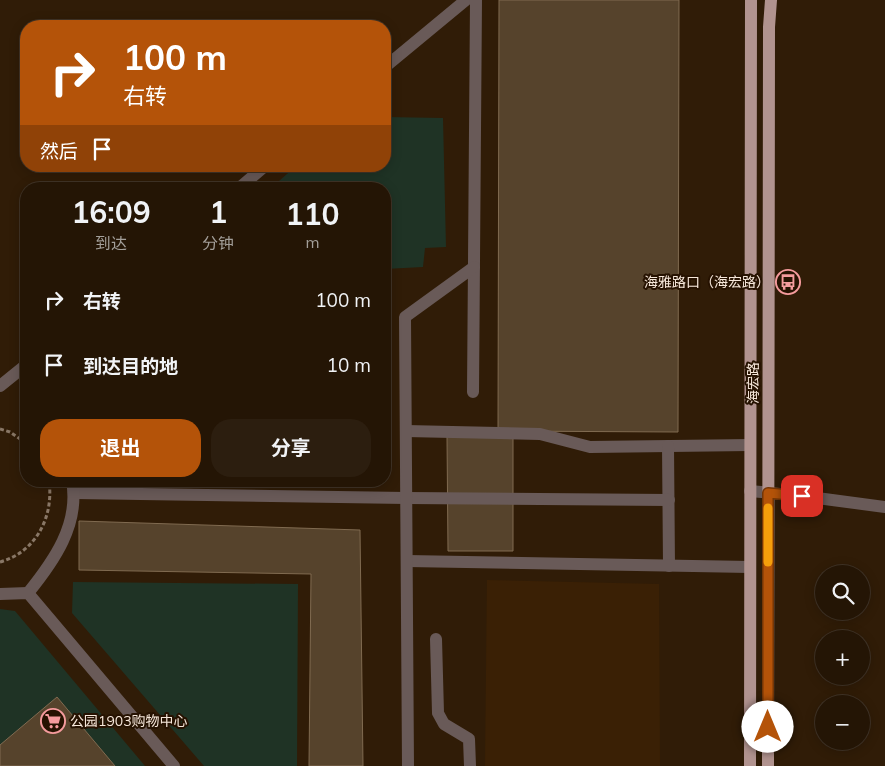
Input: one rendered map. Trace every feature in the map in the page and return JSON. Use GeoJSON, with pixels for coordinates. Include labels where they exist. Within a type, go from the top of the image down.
{"type":"FeatureCollection","features":[{"type":"Feature","properties":{"kind":"main road","name":"海宏路"},"geometry":{"type":"LineString","coordinates":[[750,766],[751,0]]}},
{"type":"Feature","properties":{"kind":"main road","name":"海宏路"},"geometry":{"type":"LineString","coordinates":[[768,766],[769,27],[771,0]]}},
{"type":"Feature","properties":{"kind":"street"},"geometry":{"type":"LineString","coordinates":[[391,62],[466,0]]}},
{"type":"Feature","properties":{"kind":"street"},"geometry":{"type":"LineString","coordinates":[[473,392],[476,0]]}},
{"type":"Feature","properties":{"kind":"street"},"geometry":{"type":"LineString","coordinates":[[246,182],[258,172]]}},
{"type":"Feature","properties":{"kind":"street"},"geometry":{"type":"LineString","coordinates":[[408,766],[405,317],[474,267]]}},
{"type":"Feature","properties":{"kind":"street"},"geometry":{"type":"LineString","coordinates":[[0,386],[20,369]]}},
{"type":"Feature","properties":{"kind":"street"},"geometry":{"type":"LineString","coordinates":[[406,431],[540,434],[590,447],[750,445]]}},
{"type":"Feature","properties":{"kind":"street"},"geometry":{"type":"LineString","coordinates":[[668,446],[669,566]]}},
{"type":"Feature","properties":{"kind":"street"},"geometry":{"type":"LineString","coordinates":[[1,593],[28,592],[48,569],[63,545],[74,507],[73,487],[406,498],[669,500]]}},
{"type":"Feature","properties":{"kind":"street"},"geometry":{"type":"LineString","coordinates":[[750,491],[885,507]]}},
{"type":"Feature","properties":{"kind":"street"},"geometry":{"type":"LineString","coordinates":[[407,561],[750,567]]}},
{"type":"Feature","properties":{"kind":"street"},"geometry":{"type":"LineString","coordinates":[[28,592],[174,766]]}},
{"type":"Feature","properties":{"kind":"street"},"geometry":{"type":"LineString","coordinates":[[436,639],[438,713],[444,724],[469,739],[470,766]]}},
{"type":"Feature","properties":{"kind":"path"},"geometry":{"type":"LineString","coordinates":[[0,429],[20,439]]}},
{"type":"Feature","properties":{"kind":"path"},"geometry":{"type":"LineString","coordinates":[[0,562],[15,556],[25,549],[42,530],[50,506],[49,487]]}},
{"type":"Feature","properties":{"kind":"shaded area"},"geometry":{"type":"Polygon","coordinates":[[[487,580],[659,584],[660,766],[485,766],[487,580]]]}},
{"type":"Feature","properties":{"kind":"green space"},"geometry":{"type":"Polygon","coordinates":[[[391,117],[443,118],[446,247],[425,248],[423,267],[391,269],[391,182],[278,182],[289,172],[391,172],[391,117]]]}},
{"type":"Feature","properties":{"kind":"green space"},"geometry":{"type":"Polygon","coordinates":[[[73,582],[298,584],[297,766],[204,766],[72,613],[73,582]]]}},
{"type":"Feature","properties":{"kind":"green space"},"geometry":{"type":"Polygon","coordinates":[[[0,609],[15,611],[145,766],[0,766],[0,609]]]}},
{"type":"Feature","properties":{"kind":"building"},"geometry":{"type":"Polygon","coordinates":[[[499,0],[679,0],[678,432],[498,431],[499,0]]]}},
{"type":"Feature","properties":{"kind":"building"},"geometry":{"type":"Polygon","coordinates":[[[447,436],[513,436],[513,551],[448,551],[447,436]]]}},
{"type":"Feature","properties":{"kind":"building"},"geometry":{"type":"Polygon","coordinates":[[[79,521],[360,530],[363,766],[309,766],[311,574],[79,570],[79,521]]]}},
{"type":"Feature","properties":{"kind":"building","name":"公园1903购物中心"},"geometry":{"type":"Polygon","coordinates":[[[57,697],[115,766],[0,766],[0,745],[57,697]]]}},
{"type":"Feature","properties":{"kind":"slow traffic"},"geometry":{"type":"LineString","coordinates":[[768,508],[768,562]]}},
{"type":"Feature","properties":{"kind":"place","name":"海雅路口（海宏路）"},"geometry":{"type":"Point","coordinates":[788,282]}},
{"type":"Feature","properties":{"kind":"place","name":"公园1903购物中心"},"geometry":{"type":"Point","coordinates":[53,721]}},
{"type":"Feature","properties":{"kind":"route"},"geometry":{"type":"LineString","coordinates":[[768,727],[768,493],[802,496]]}}]}
